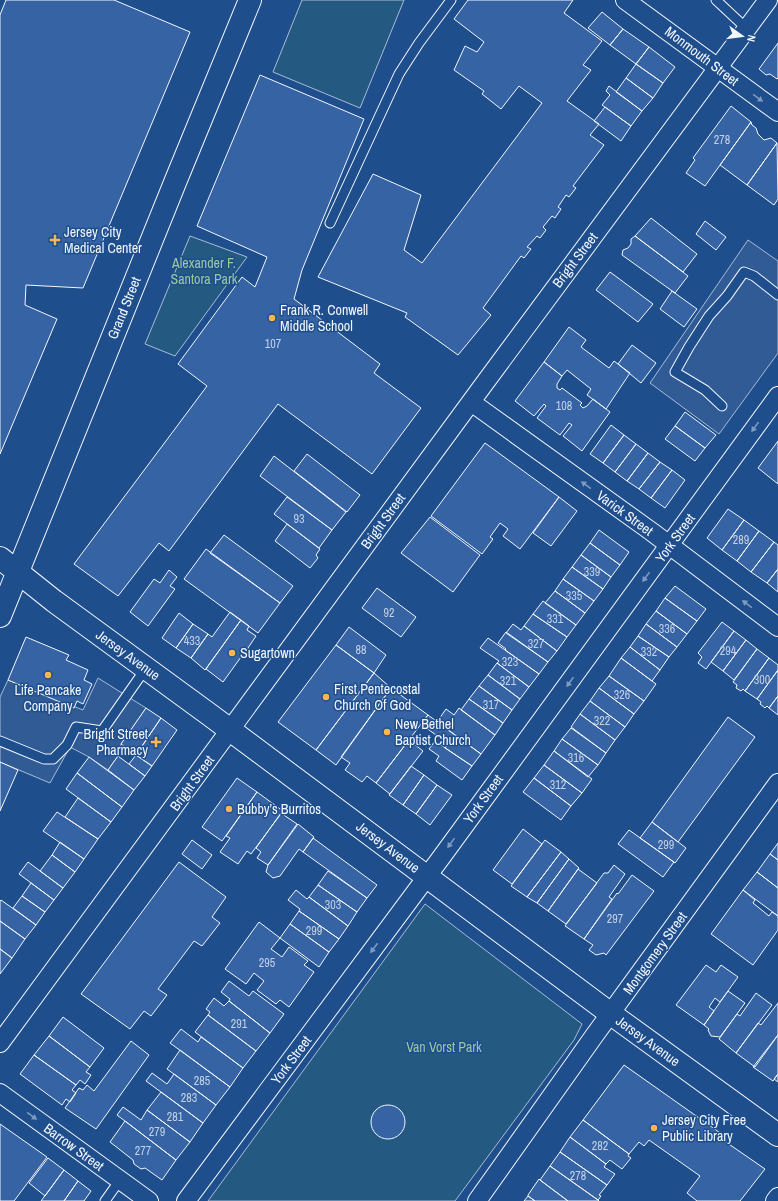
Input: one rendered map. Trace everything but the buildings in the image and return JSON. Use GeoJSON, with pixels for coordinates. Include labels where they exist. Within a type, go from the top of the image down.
{"type":"FeatureCollection","features":[{"type":"Feature","properties":{"kind":"street","name":"Grand Street"},"geometry":{"type":"LineString","coordinates":[[0,616],[250,0]]}},
{"type":"Feature","properties":{"kind":"street","name":"Monmouth Street"},"geometry":{"type":"LineString","coordinates":[[625,0],[778,112]]}},
{"type":"Feature","properties":{"kind":"street","name":"Bright Street"},"geometry":{"type":"LineString","coordinates":[[0,1043],[768,0]]}},
{"type":"Feature","properties":{"kind":"street","name":"York Street"},"geometry":{"type":"LineString","coordinates":[[186,1201],[670,546],[778,396]]}},
{"type":"Feature","properties":{"kind":"street","name":"Varick Street"},"geometry":{"type":"LineString","coordinates":[[471,402],[670,546],[778,627]]}},
{"type":"Feature","properties":{"kind":"street","name":"Jersey Avenue"},"geometry":{"type":"LineString","coordinates":[[0,558],[54,601],[427,876],[611,1014],[778,1135]]}},
{"type":"Feature","properties":{"kind":"street","name":"Montgomery Street"},"geometry":{"type":"LineString","coordinates":[[477,1201],[778,783]]}},
{"type":"Feature","properties":{"kind":"street","name":"Barrow Street"},"geometry":{"type":"LineString","coordinates":[[0,1093],[149,1201]]}},
{"type":"Feature","properties":{"kind":"street"},"geometry":{"type":"LineString","coordinates":[[775,1201],[778,1197]]}},
{"type":"Feature","properties":{"kind":"lane"},"geometry":{"type":"LineString","coordinates":[[330,223],[399,74],[419,43],[451,0]]}},
{"type":"Feature","properties":{"kind":"lane"},"geometry":{"type":"LineString","coordinates":[[716,0],[747,29]]}},
{"type":"Feature","properties":{"kind":"lane"},"geometry":{"type":"LineString","coordinates":[[722,406],[705,390],[675,372],[709,316],[727,296],[744,272],[754,276],[778,295]]}},
{"type":"Feature","properties":{"kind":"lane"},"geometry":{"type":"LineString","coordinates":[[0,741],[44,759],[53,759],[67,745],[76,727],[102,731],[146,668]]}},
{"type":"Feature","properties":{"kind":"lane"},"geometry":{"type":"LineString","coordinates":[[105,1201],[120,1180]]}},
{"type":"Feature","properties":{"kind":"green space"},"geometry":{"type":"Polygon","coordinates":[[[302,0],[404,0],[360,108],[273,72],[302,0]]]}},
{"type":"Feature","properties":{"kind":"green space","name":"Alexander F. Santora Park"},"geometry":{"type":"Polygon","coordinates":[[[190,236],[247,257],[175,356],[145,344],[190,236]]]}},
{"type":"Feature","properties":{"kind":"green space","name":"Van Vorst Park"},"geometry":{"type":"Polygon","coordinates":[[[425,904],[582,1024],[574,1040],[455,1201],[208,1201],[425,904]]]}},
{"type":"Feature","properties":{"kind":"shaded area"},"geometry":{"type":"Polygon","coordinates":[[[748,240],[778,261],[778,353],[719,434],[650,383],[748,240]]]}},
{"type":"Feature","properties":{"kind":"shaded area"},"geometry":{"type":"Polygon","coordinates":[[[98,678],[146,708],[121,744],[118,756],[108,770],[89,757],[70,747],[50,783],[0,762],[0,697],[8,680],[83,710],[98,678]]]}},
{"type":"Feature","properties":{"kind":"place","name":"Jersey City Medical Center"},"geometry":{"type":"Point","coordinates":[55,240]}},
{"type":"Feature","properties":{"kind":"place","name":"Frank R. Conwell Middle School"},"geometry":{"type":"Point","coordinates":[272,318]}},
{"type":"Feature","properties":{"kind":"place","name":"Sugartown"},"geometry":{"type":"Point","coordinates":[232,653]}},
{"type":"Feature","properties":{"kind":"place","name":"Life Pancake Company"},"geometry":{"type":"Point","coordinates":[48,675]}},
{"type":"Feature","properties":{"kind":"place","name":"First Pentecostal Church Of God"},"geometry":{"type":"Point","coordinates":[326,697]}},
{"type":"Feature","properties":{"kind":"place","name":"New Bethel Baptist Church"},"geometry":{"type":"Point","coordinates":[387,732]}},
{"type":"Feature","properties":{"kind":"place","name":"Bright Street Pharmacy"},"geometry":{"type":"Point","coordinates":[156,742]}},
{"type":"Feature","properties":{"kind":"place","name":"Bubby’s Burritos"},"geometry":{"type":"Point","coordinates":[229,809]}},
{"type":"Feature","properties":{"kind":"place","name":"Jersey City Free Public Library"},"geometry":{"type":"Point","coordinates":[654,1128]}}]}
